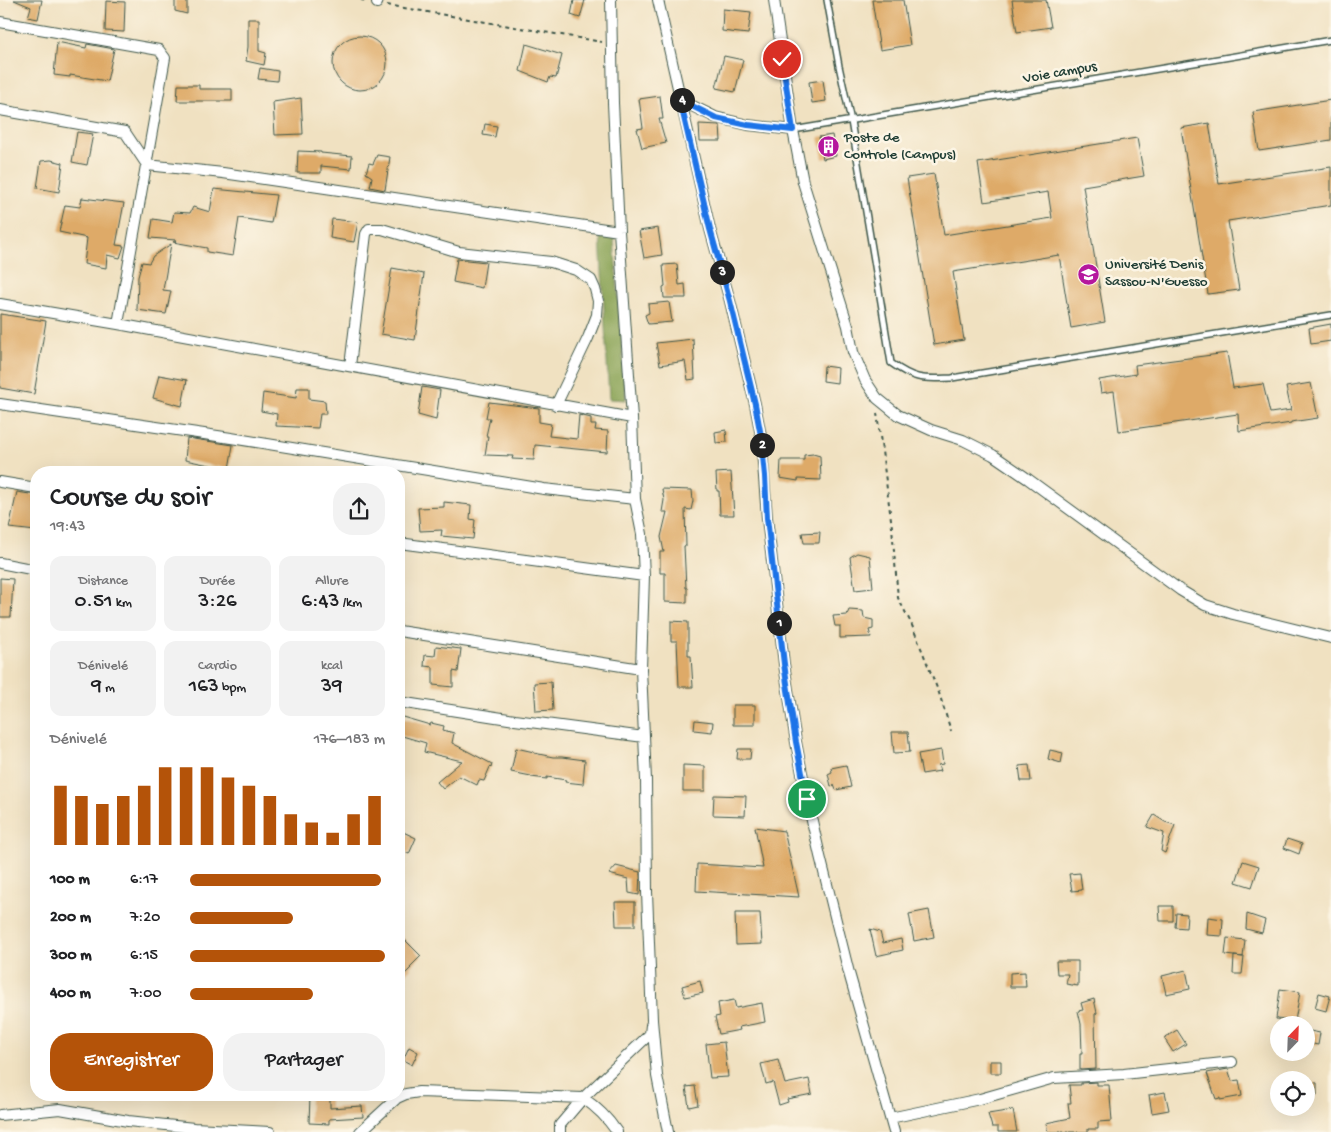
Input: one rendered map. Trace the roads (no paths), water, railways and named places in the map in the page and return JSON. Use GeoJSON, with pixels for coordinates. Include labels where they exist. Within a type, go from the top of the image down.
{"type":"FeatureCollection","features":[{"type":"Feature","properties":{"kind":"street"},"geometry":{"type":"LineString","coordinates":[[611,0],[611,44],[619,231],[632,418],[635,499],[642,534],[644,576],[641,669],[646,780],[646,892],[652,1020],[658,1076],[668,1132]]}},
{"type":"Feature","properties":{"kind":"street"},"geometry":{"type":"LineString","coordinates":[[658,0],[710,229],[730,301],[761,436],[767,518],[784,664],[807,799],[849,973],[894,1132]]}},
{"type":"Feature","properties":{"kind":"street"},"geometry":{"type":"LineString","coordinates":[[774,0],[793,130],[803,182],[848,326],[853,352],[865,380],[877,398],[898,415],[931,430],[963,440],[993,455],[1172,585],[1206,605],[1233,614],[1331,638]]}},
{"type":"Feature","properties":{"kind":"street"},"geometry":{"type":"LineString","coordinates":[[0,22],[159,50],[165,58],[118,324]]}},
{"type":"Feature","properties":{"kind":"street"},"geometry":{"type":"LineString","coordinates":[[680,100],[716,118],[748,125],[793,130]]}},
{"type":"Feature","properties":{"kind":"street"},"geometry":{"type":"LineString","coordinates":[[0,110],[125,132],[146,165]]}},
{"type":"Feature","properties":{"kind":"street"},"geometry":{"type":"LineString","coordinates":[[146,165],[223,174],[619,231]]}},
{"type":"Feature","properties":{"kind":"street"},"geometry":{"type":"LineString","coordinates":[[350,366],[366,234],[369,229],[382,229],[460,252],[552,262],[576,270],[590,280],[598,301],[597,315],[556,405]]}},
{"type":"Feature","properties":{"kind":"street"},"geometry":{"type":"LineString","coordinates":[[0,304],[632,418]]}},
{"type":"Feature","properties":{"kind":"street"},"geometry":{"type":"LineString","coordinates":[[0,404],[231,438],[403,466]]}},
{"type":"Feature","properties":{"kind":"street"},"geometry":{"type":"LineString","coordinates":[[405,466],[544,489],[635,499]]}},
{"type":"Feature","properties":{"kind":"street"},"geometry":{"type":"LineString","coordinates":[[0,482],[30,487]]}},
{"type":"Feature","properties":{"kind":"street"},"geometry":{"type":"LineString","coordinates":[[405,545],[644,576]]}},
{"type":"Feature","properties":{"kind":"street"},"geometry":{"type":"LineString","coordinates":[[0,563],[30,569]]}},
{"type":"Feature","properties":{"kind":"street"},"geometry":{"type":"LineString","coordinates":[[405,632],[641,669]]}},
{"type":"Feature","properties":{"kind":"street"},"geometry":{"type":"LineString","coordinates":[[405,703],[644,737]]}},
{"type":"Feature","properties":{"kind":"street"},"geometry":{"type":"LineString","coordinates":[[560,1132],[560,1125],[583,1098],[650,1034],[652,1020]]}},
{"type":"Feature","properties":{"kind":"street"},"geometry":{"type":"LineString","coordinates":[[890,1118],[980,1099],[1054,1078],[1124,1074],[1232,1062]]}},
{"type":"Feature","properties":{"kind":"street"},"geometry":{"type":"LineString","coordinates":[[405,1094],[419,1092],[583,1098],[597,1107],[617,1132]]}},
{"type":"Feature","properties":{"kind":"street"},"geometry":{"type":"LineString","coordinates":[[360,1132],[393,1101]]}},
{"type":"Feature","properties":{"kind":"street"},"geometry":{"type":"LineString","coordinates":[[0,1115],[60,1109],[128,1121],[194,1128],[270,1132]]}},
{"type":"Feature","properties":{"kind":"lane"},"geometry":{"type":"LineString","coordinates":[[828,0],[891,364],[914,377],[925,379],[952,378],[1331,315]]}},
{"type":"Feature","properties":{"kind":"lane","name":"Voie campus"},"geometry":{"type":"LineString","coordinates":[[793,130],[1331,40]]}},
{"type":"Feature","properties":{"kind":"place","name":"Poste de Controle (Campus)"},"geometry":{"type":"Point","coordinates":[828,147]}},
{"type":"Feature","properties":{"kind":"place","name":"Université Denis Sassou-N'Guesso"},"geometry":{"type":"Point","coordinates":[1089,274]}}]}
